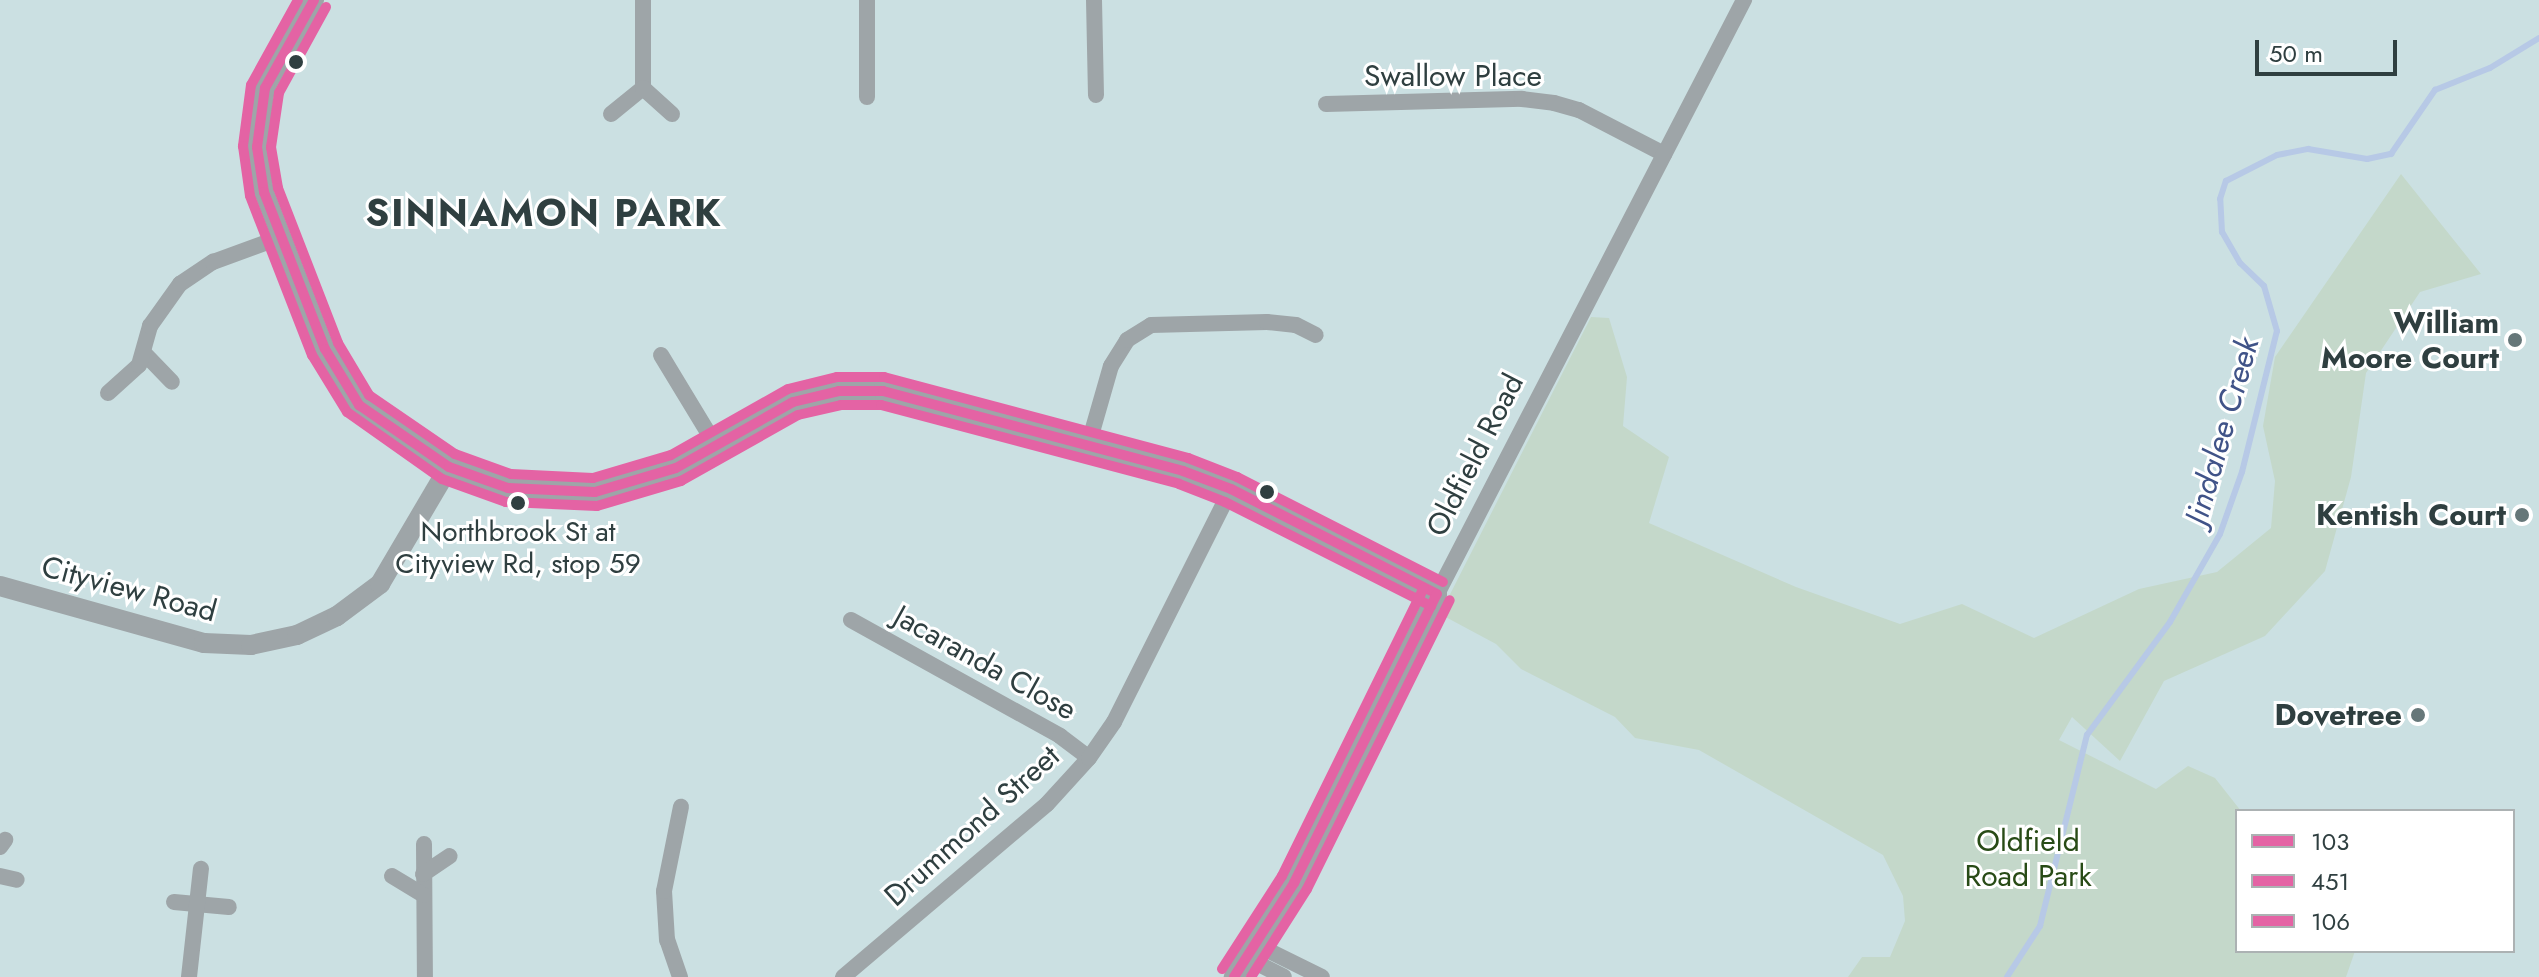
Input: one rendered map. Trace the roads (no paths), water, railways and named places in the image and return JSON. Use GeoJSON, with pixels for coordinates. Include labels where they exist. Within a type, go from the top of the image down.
{"type":"FeatureCollection","features":[{"type":"Feature","properties":{"kind":"street"},"geometry":{"type":"LineString","coordinates":[[314,0],[269,77],[258,119],[260,177],[325,349],[359,405],[387,430],[449,467],[508,488],[595,492],[642,482],[793,402],[839,391],[883,391],[1088,446],[1231,489],[1437,594]]}},
{"type":"Feature","properties":{"kind":"street"},"geometry":{"type":"LineString","coordinates":[[643,0],[643,88],[672,114]]}},
{"type":"Feature","properties":{"kind":"street"},"geometry":{"type":"LineString","coordinates":[[867,0],[867,97]]}},
{"type":"Feature","properties":{"kind":"street"},"geometry":{"type":"LineString","coordinates":[[1094,0],[1096,95]]}},
{"type":"Feature","properties":{"kind":"street","name":"Oldfield Road"},"geometry":{"type":"LineString","coordinates":[[1234,977],[1254,952],[1744,0]]}},
{"type":"Feature","properties":{"kind":"street"},"geometry":{"type":"LineString","coordinates":[[611,114],[643,88]]}},
{"type":"Feature","properties":{"kind":"street","name":"Swallow Place"},"geometry":{"type":"LineString","coordinates":[[1326,104],[1543,101],[1579,110],[1664,154]]}},
{"type":"Feature","properties":{"kind":"street"},"geometry":{"type":"LineString","coordinates":[[108,393],[137,367],[155,317],[185,279],[213,262],[281,237]]}},
{"type":"Feature","properties":{"kind":"street"},"geometry":{"type":"LineString","coordinates":[[1088,446],[1111,366],[1127,340],[1151,325],[1267,322],[1296,325],[1316,335]]}},
{"type":"Feature","properties":{"kind":"street"},"geometry":{"type":"LineString","coordinates":[[144,353],[172,382]]}},
{"type":"Feature","properties":{"kind":"street"},"geometry":{"type":"LineString","coordinates":[[661,355],[715,444]]}},
{"type":"Feature","properties":{"kind":"street","name":"Cityview Road"},"geometry":{"type":"LineString","coordinates":[[0,586],[204,643],[251,645],[297,635],[337,616],[380,584],[449,467]]}},
{"type":"Feature","properties":{"kind":"street","name":"Drummond Street"},"geometry":{"type":"LineString","coordinates":[[843,977],[1047,804],[1089,758],[1114,722],[1231,489]]}},
{"type":"Feature","properties":{"kind":"street","name":"Jacaranda Close"},"geometry":{"type":"LineString","coordinates":[[851,620],[1060,736],[1089,758]]}},
{"type":"Feature","properties":{"kind":"street"},"geometry":{"type":"LineString","coordinates":[[680,977],[667,940],[664,891],[681,807]]}},
{"type":"Feature","properties":{"kind":"street"},"geometry":{"type":"LineString","coordinates":[[424,844],[425,977]]}},
{"type":"Feature","properties":{"kind":"street"},"geometry":{"type":"LineString","coordinates":[[423,874],[450,856]]}},
{"type":"Feature","properties":{"kind":"street"},"geometry":{"type":"LineString","coordinates":[[189,977],[201,869]]}},
{"type":"Feature","properties":{"kind":"street"},"geometry":{"type":"LineString","coordinates":[[0,876],[17,880]]}},
{"type":"Feature","properties":{"kind":"street"},"geometry":{"type":"LineString","coordinates":[[392,876],[424,895]]}},
{"type":"Feature","properties":{"kind":"street"},"geometry":{"type":"LineString","coordinates":[[174,902],[229,907]]}},
{"type":"Feature","properties":{"kind":"street"},"geometry":{"type":"LineString","coordinates":[[1254,952],[1284,977]]}},
{"type":"Feature","properties":{"kind":"street"},"geometry":{"type":"LineString","coordinates":[[1254,952],[1322,977]]}},
{"type":"Feature","properties":{"kind":"waterway","name":"Jindalee Creek"},"geometry":{"type":"LineString","coordinates":[[2007,977],[2040,926],[2087,735],[2170,622],[2220,534],[2242,472],[2277,331],[2264,286],[2240,263],[2222,232],[2220,199],[2226,181],[2277,155],[2308,149],[2367,159],[2391,154],[2435,90],[2490,68],[2539,38]]}},
{"type":"Feature","properties":{"kind":"place","name":"William Moore Court"},"geometry":{"type":"Point","coordinates":[2515,340]}},
{"type":"Feature","properties":{"kind":"place","name":"Northbrook St at Cityview Rd, stop 59"},"geometry":{"type":"Point","coordinates":[518,503]}},
{"type":"Feature","properties":{"kind":"place","name":"Kentish Court"},"geometry":{"type":"Point","coordinates":[2522,515]}},
{"type":"Feature","properties":{"kind":"place","name":"Dovetree"},"geometry":{"type":"Point","coordinates":[2418,715]}},
{"type":"Feature","properties":{"kind":"district","name":"SINNAMON PARK"},"geometry":{"type":"Point","coordinates":[544,213]}},
{"type":"Feature","properties":{"kind":"park label","name":"Oldfield Road Park"},"geometry":{"type":"Point","coordinates":[2028,858]}}]}
